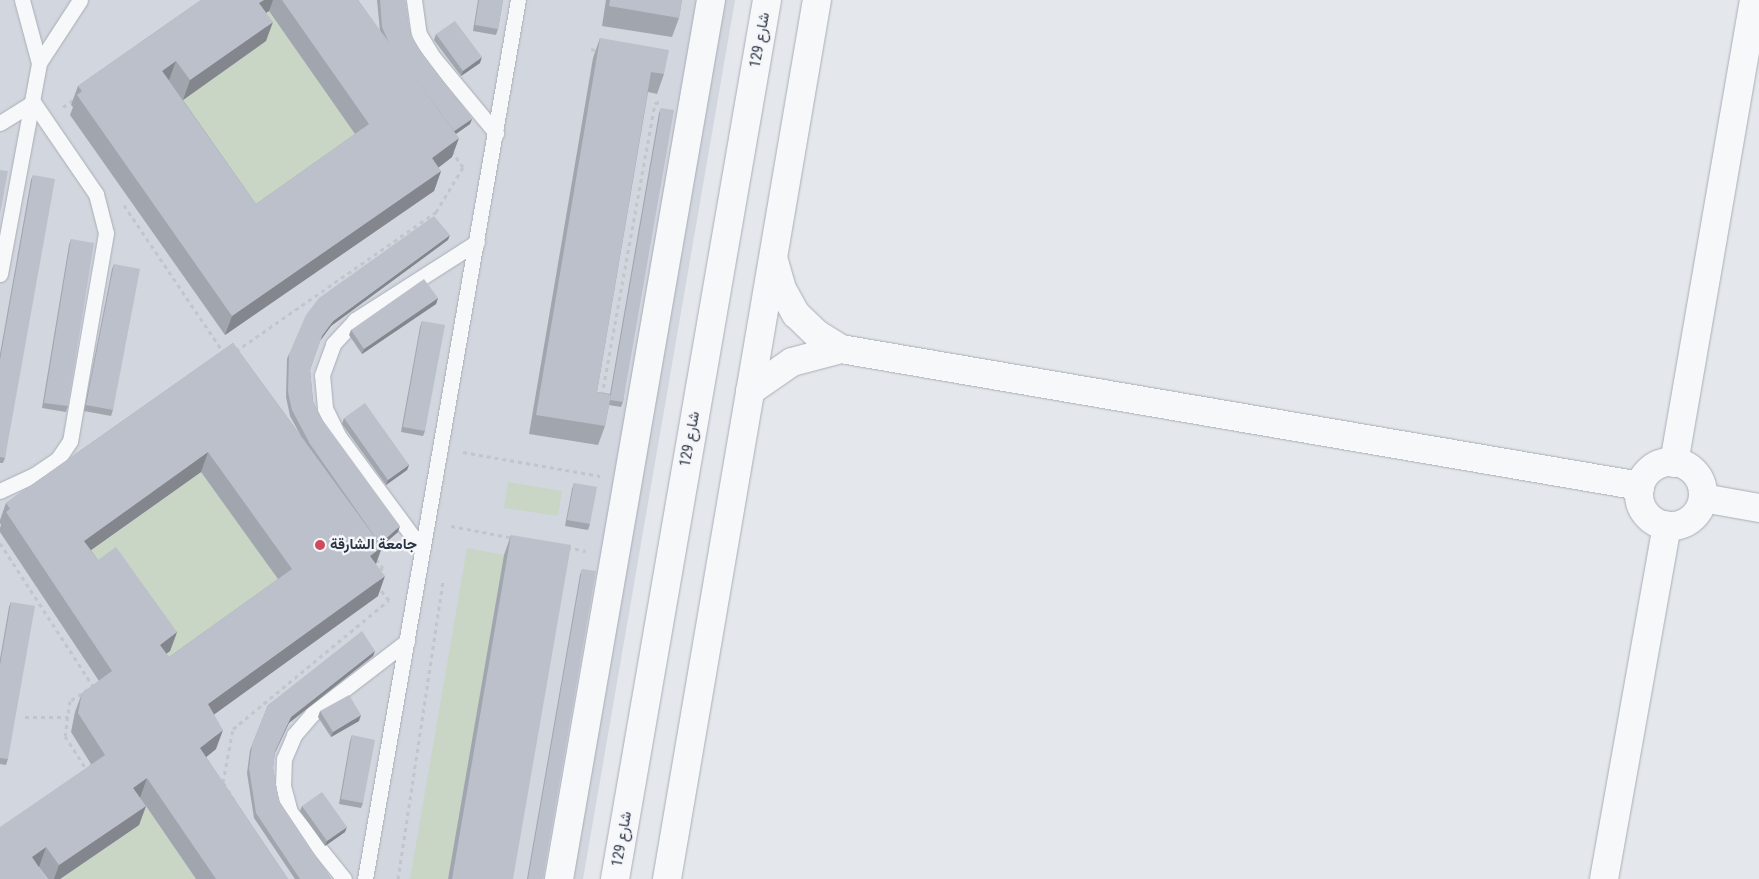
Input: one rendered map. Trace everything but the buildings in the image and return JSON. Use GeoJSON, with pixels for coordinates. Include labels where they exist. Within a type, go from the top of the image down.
{"type":"FeatureCollection","features":[{"type":"Feature","properties":{"kind":"street"},"geometry":{"type":"LineString","coordinates":[[559,879],[711,0]]}},
{"type":"Feature","properties":{"kind":"street","name":"شارع 129"},"geometry":{"type":"LineString","coordinates":[[615,879],[767,0]]}},
{"type":"Feature","properties":{"kind":"street"},"geometry":{"type":"LineString","coordinates":[[667,879],[774,261],[817,0]]}},
{"type":"Feature","properties":{"kind":"street"},"geometry":{"type":"LineString","coordinates":[[1674,463],[1755,15]]}},
{"type":"Feature","properties":{"kind":"street"},"geometry":{"type":"LineString","coordinates":[[774,261],[782,288],[796,314],[817,334],[841,349],[1640,486]]}},
{"type":"Feature","properties":{"kind":"street"},"geometry":{"type":"LineString","coordinates":[[750,391],[792,362],[841,349]]}},
{"type":"Feature","properties":{"kind":"street"},"geometry":{"type":"LineString","coordinates":[[1674,463],[1684,466],[1698,479],[1702,498],[1697,512],[1686,522],[1667,526],[1651,519],[1644,512],[1640,504],[1640,486],[1653,468],[1674,463]]}},
{"type":"Feature","properties":{"kind":"street"},"geometry":{"type":"LineString","coordinates":[[1702,498],[1759,508]]}},
{"type":"Feature","properties":{"kind":"street"},"geometry":{"type":"LineString","coordinates":[[1604,879],[1667,526]]}},
{"type":"Feature","properties":{"kind":"lane"},"geometry":{"type":"LineString","coordinates":[[0,274],[39,63],[22,0]]}},
{"type":"Feature","properties":{"kind":"lane"},"geometry":{"type":"LineString","coordinates":[[39,63],[80,0]]}},
{"type":"Feature","properties":{"kind":"lane"},"geometry":{"type":"LineString","coordinates":[[414,0],[419,34],[433,57],[496,133]]}},
{"type":"Feature","properties":{"kind":"lane"},"geometry":{"type":"LineString","coordinates":[[365,879],[518,0]]}},
{"type":"Feature","properties":{"kind":"lane"},"geometry":{"type":"LineString","coordinates":[[0,122],[33,102]]}},
{"type":"Feature","properties":{"kind":"lane"},"geometry":{"type":"LineString","coordinates":[[0,491],[34,475],[58,459],[70,441],[106,233],[96,194],[33,102]]}},
{"type":"Feature","properties":{"kind":"lane"},"geometry":{"type":"LineString","coordinates":[[422,549],[339,437],[325,408],[322,376],[333,344],[355,320],[477,242]]}},
{"type":"Feature","properties":{"kind":"lane"},"geometry":{"type":"LineString","coordinates":[[344,879],[290,812],[283,786],[284,759],[294,735],[312,714],[407,642]]}},
{"type":"Feature","properties":{"kind":"path"},"geometry":{"type":"LineString","coordinates":[[591,49],[611,52]]}},
{"type":"Feature","properties":{"kind":"path"},"geometry":{"type":"LineString","coordinates":[[60,110],[83,93]]}},
{"type":"Feature","properties":{"kind":"path"},"geometry":{"type":"LineString","coordinates":[[601,400],[655,103],[662,104],[664,96]]}},
{"type":"Feature","properties":{"kind":"path"},"geometry":{"type":"LineString","coordinates":[[234,352],[436,212],[463,167],[446,143]]}},
{"type":"Feature","properties":{"kind":"path"},"geometry":{"type":"LineString","coordinates":[[121,200],[226,357]]}},
{"type":"Feature","properties":{"kind":"path"},"geometry":{"type":"LineString","coordinates":[[463,452],[628,480]]}},
{"type":"Feature","properties":{"kind":"path"},"geometry":{"type":"LineString","coordinates":[[599,475],[600,466]]}},
{"type":"Feature","properties":{"kind":"path"},"geometry":{"type":"LineString","coordinates":[[451,526],[518,538]]}},
{"type":"Feature","properties":{"kind":"path"},"geometry":{"type":"LineString","coordinates":[[0,543],[95,684],[70,701],[65,736],[88,772],[80,777]]}},
{"type":"Feature","properties":{"kind":"path"},"geometry":{"type":"LineString","coordinates":[[557,545],[614,556]]}},
{"type":"Feature","properties":{"kind":"path"},"geometry":{"type":"LineString","coordinates":[[371,552],[382,568],[376,573]]}},
{"type":"Feature","properties":{"kind":"path"},"geometry":{"type":"LineString","coordinates":[[238,806],[223,782],[234,729],[389,600],[376,585]]}},
{"type":"Feature","properties":{"kind":"path"},"geometry":{"type":"LineString","coordinates":[[25,717],[68,716]]}},
{"type":"Feature","properties":{"kind":"shaded area","name":"جامعة الشارقة"},"geometry":{"type":"Polygon","coordinates":[[[0,0],[735,0],[583,879],[0,879],[0,0]]]}},
{"type":"Feature","properties":{"kind":"green space"},"geometry":{"type":"Polygon","coordinates":[[[269,11],[362,144],[249,223],[155,90],[169,80],[183,99],[266,41],[252,22],[269,11]]]}},
{"type":"Feature","properties":{"kind":"green space"},"geometry":{"type":"Polygon","coordinates":[[[201,472],[285,589],[162,677],[153,664],[169,652],[77,560],[201,472]]]}},
{"type":"Feature","properties":{"kind":"green space"},"geometry":{"type":"Polygon","coordinates":[[[508,482],[562,491],[558,516],[504,508],[508,482]]]}},
{"type":"Feature","properties":{"kind":"green space"},"geometry":{"type":"Polygon","coordinates":[[[467,548],[504,555],[448,879],[410,879],[467,548]]]}},
{"type":"Feature","properties":{"kind":"green space"},"geometry":{"type":"Polygon","coordinates":[[[140,798],[196,879],[60,879],[139,825],[140,798]]]}},
{"type":"Feature","properties":{"kind":"place","name":"جامعة الشارقة"},"geometry":{"type":"Point","coordinates":[320,545]}}]}
